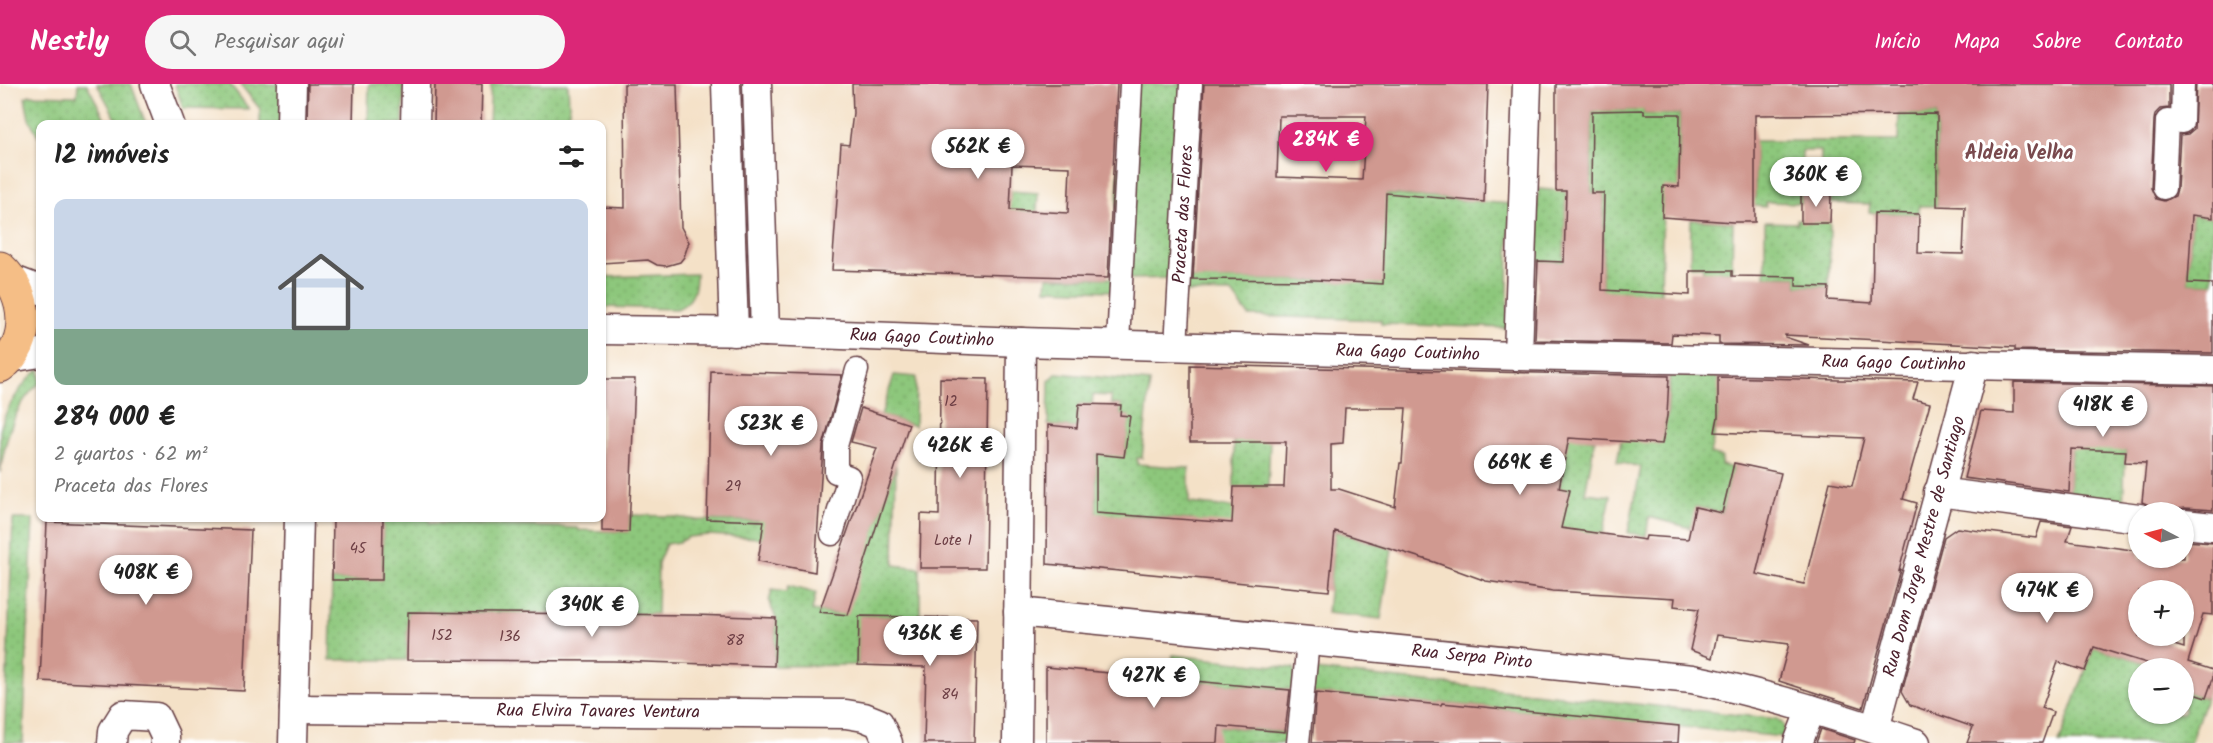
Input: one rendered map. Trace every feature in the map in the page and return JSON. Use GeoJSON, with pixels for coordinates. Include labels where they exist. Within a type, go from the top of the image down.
{"type":"FeatureCollection","features":[{"type":"Feature","properties":{"kind":"main road"},"geometry":{"type":"LineString","coordinates":[[11,274],[20,298],[24,319],[11,364]]}},
{"type":"Feature","properties":{"kind":"street"},"geometry":{"type":"LineString","coordinates":[[155,84],[168,120]]}},
{"type":"Feature","properties":{"kind":"street"},"geometry":{"type":"LineString","coordinates":[[291,120],[292,84]]}},
{"type":"Feature","properties":{"kind":"street"},"geometry":{"type":"LineString","coordinates":[[415,120],[416,84]]}},
{"type":"Feature","properties":{"kind":"street"},"geometry":{"type":"LineString","coordinates":[[726,84],[735,332]]}},
{"type":"Feature","properties":{"kind":"street"},"geometry":{"type":"LineString","coordinates":[[757,84],[765,332]]}},
{"type":"Feature","properties":{"kind":"street"},"geometry":{"type":"LineString","coordinates":[[1118,344],[1131,84]]}},
{"type":"Feature","properties":{"kind":"street","name":"Praceta das Flores"},"geometry":{"type":"LineString","coordinates":[[1176,346],[1191,84]]}},
{"type":"Feature","properties":{"kind":"street"},"geometry":{"type":"LineString","coordinates":[[1518,356],[1527,84]]}},
{"type":"Feature","properties":{"kind":"street"},"geometry":{"type":"LineString","coordinates":[[2164,188],[2167,121],[2182,122],[2183,84]]}},
{"type":"Feature","properties":{"kind":"street","name":"Rua Gago Coutinho"},"geometry":{"type":"LineString","coordinates":[[606,330],[765,332],[1021,342],[1518,356],[2213,370]]}},
{"type":"Feature","properties":{"kind":"street"},"geometry":{"type":"LineString","coordinates":[[1017,743],[1021,342]]}},
{"type":"Feature","properties":{"kind":"street","name":"Rua Dom Jorge Mestre de Santiago"},"geometry":{"type":"LineString","coordinates":[[1875,729],[1974,364]]}},
{"type":"Feature","properties":{"kind":"street"},"geometry":{"type":"LineString","coordinates":[[832,534],[849,477],[836,472],[836,446],[857,370]]}},
{"type":"Feature","properties":{"kind":"street"},"geometry":{"type":"LineString","coordinates":[[1938,492],[2128,517]]}},
{"type":"Feature","properties":{"kind":"street"},"geometry":{"type":"LineString","coordinates":[[293,743],[299,522]]}},
{"type":"Feature","properties":{"kind":"street"},"geometry":{"type":"LineString","coordinates":[[2194,525],[2213,527]]}},
{"type":"Feature","properties":{"kind":"street","name":"Rua Serpa Pinto"},"geometry":{"type":"LineString","coordinates":[[1018,612],[1692,679],[1737,688],[1811,709],[1916,743]]}},
{"type":"Feature","properties":{"kind":"street"},"geometry":{"type":"LineString","coordinates":[[1298,743],[1308,641]]}},
{"type":"Feature","properties":{"kind":"street","name":"Rua Elvira Tavares Ventura"},"geometry":{"type":"LineString","coordinates":[[294,709],[846,714],[864,717],[879,723],[888,743]]}},
{"type":"Feature","properties":{"kind":"street"},"geometry":{"type":"LineString","coordinates":[[1798,743],[1811,709]]}},
{"type":"Feature","properties":{"kind":"street"},"geometry":{"type":"LineString","coordinates":[[112,743],[113,731],[123,715],[156,717],[165,735],[165,743]]}},
{"type":"Feature","properties":{"kind":"green space"},"geometry":{"type":"Polygon","coordinates":[[[78,84],[87,84],[105,120],[36,120],[36,132],[29,119],[25,97],[30,95],[77,96],[78,84]]]}},
{"type":"Feature","properties":{"kind":"green space"},"geometry":{"type":"Polygon","coordinates":[[[97,84],[131,84],[144,120],[117,120],[97,84]]]}},
{"type":"Feature","properties":{"kind":"green space"},"geometry":{"type":"Polygon","coordinates":[[[175,84],[230,84],[249,109],[183,108],[175,84]]]}},
{"type":"Feature","properties":{"kind":"green space"},"geometry":{"type":"Polygon","coordinates":[[[240,84],[282,84],[281,120],[260,120],[260,109],[240,84]]]}},
{"type":"Feature","properties":{"kind":"green space"},"geometry":{"type":"Polygon","coordinates":[[[369,84],[404,84],[403,120],[368,120],[369,84]]]}},
{"type":"Feature","properties":{"kind":"green space"},"geometry":{"type":"Polygon","coordinates":[[[491,84],[568,84],[570,120],[489,120],[491,84]]]}},
{"type":"Feature","properties":{"kind":"green space"},"geometry":{"type":"Polygon","coordinates":[[[1123,84],[1194,84],[1185,278],[1348,281],[1386,194],[1510,204],[1507,328],[1381,324],[1381,320],[1249,316],[1232,293],[1184,292],[1184,278],[1121,279],[1113,291],[1046,289],[1047,277],[1113,278],[1123,84]]]}},
{"type":"Feature","properties":{"kind":"green space"},"geometry":{"type":"Polygon","coordinates":[[[1644,98],[1644,114],[1680,114],[1679,200],[1663,200],[1661,294],[1602,291],[1604,193],[1591,193],[1592,111],[1635,110],[1644,98]]]}},
{"type":"Feature","properties":{"kind":"green space"},"geometry":{"type":"Polygon","coordinates":[[[1899,114],[1937,114],[1937,206],[1919,206],[1919,214],[1874,213],[1869,212],[1870,204],[1831,203],[1831,194],[1821,193],[1821,151],[1802,151],[1801,203],[1766,202],[1766,207],[1733,204],[1755,199],[1755,151],[1739,141],[1898,141],[1899,114]]]}},
{"type":"Feature","properties":{"kind":"green space"},"geometry":{"type":"Polygon","coordinates":[[[983,189],[1038,193],[1037,212],[995,210],[983,189]]]}},
{"type":"Feature","properties":{"kind":"green space"},"geometry":{"type":"Polygon","coordinates":[[[1538,189],[1566,191],[1564,262],[1535,261],[1538,189]]]}},
{"type":"Feature","properties":{"kind":"green space"},"geometry":{"type":"Polygon","coordinates":[[[2192,215],[2213,218],[2213,284],[2188,283],[2192,215]]]}},
{"type":"Feature","properties":{"kind":"green space"},"geometry":{"type":"Polygon","coordinates":[[[1797,219],[1830,220],[1829,287],[1796,286],[1796,277],[1765,276],[1765,222],[1797,223],[1797,219]]]}},
{"type":"Feature","properties":{"kind":"green space"},"geometry":{"type":"Polygon","coordinates":[[[1691,220],[1733,222],[1732,271],[1719,271],[1702,286],[1703,266],[1690,266],[1691,220]]]}},
{"type":"Feature","properties":{"kind":"green space"},"geometry":{"type":"Polygon","coordinates":[[[696,274],[695,286],[690,299],[677,309],[606,307],[606,277],[696,274]]]}},
{"type":"Feature","properties":{"kind":"green space"},"geometry":{"type":"Polygon","coordinates":[[[36,372],[36,387],[23,401],[17,412],[5,448],[0,473],[2,423],[21,388],[36,372]]]}},
{"type":"Feature","properties":{"kind":"green space"},"geometry":{"type":"Polygon","coordinates":[[[1057,373],[1150,382],[1142,458],[1137,458],[1137,464],[1189,468],[1189,503],[1266,511],[1264,537],[1190,520],[1134,515],[1096,521],[1096,454],[1124,456],[1129,416],[1120,415],[1121,405],[1111,404],[1111,396],[1093,395],[1092,404],[1079,404],[1077,428],[1048,425],[1049,381],[1057,373]]]}},
{"type":"Feature","properties":{"kind":"green space"},"geometry":{"type":"Polygon","coordinates":[[[894,375],[916,377],[915,426],[881,415],[894,375]]]}},
{"type":"Feature","properties":{"kind":"green space"},"geometry":{"type":"Polygon","coordinates":[[[1670,375],[1718,377],[1718,417],[1710,454],[1722,457],[1721,465],[1733,468],[1722,513],[1696,507],[1691,528],[1649,517],[1646,536],[1628,533],[1641,467],[1617,462],[1623,429],[1664,431],[1670,375]]]}},
{"type":"Feature","properties":{"kind":"green space"},"geometry":{"type":"Polygon","coordinates":[[[2129,379],[2123,505],[2069,495],[2071,449],[2103,434],[2104,380],[2129,379]]]}},
{"type":"Feature","properties":{"kind":"green space"},"geometry":{"type":"Polygon","coordinates":[[[1569,436],[1595,440],[1585,493],[1611,496],[1603,534],[1566,591],[1556,508],[1570,490],[1559,488],[1569,436]]]}},
{"type":"Feature","properties":{"kind":"green space"},"geometry":{"type":"Polygon","coordinates":[[[1270,440],[1268,487],[1234,487],[1234,441],[1270,440]]]}},
{"type":"Feature","properties":{"kind":"green space"},"geometry":{"type":"Polygon","coordinates":[[[759,454],[794,546],[761,538],[708,535],[688,537],[679,542],[666,544],[658,563],[657,614],[408,612],[407,660],[330,660],[332,580],[382,580],[383,522],[578,528],[579,530],[628,532],[630,515],[669,516],[697,520],[757,521],[759,454]]]}},
{"type":"Feature","properties":{"kind":"green space"},"geometry":{"type":"Polygon","coordinates":[[[896,465],[894,565],[920,568],[920,617],[860,616],[858,665],[774,666],[776,618],[769,602],[772,590],[786,592],[788,586],[816,593],[812,611],[836,614],[840,595],[874,532],[896,465]]]}},
{"type":"Feature","properties":{"kind":"green space"},"geometry":{"type":"Polygon","coordinates":[[[13,519],[33,519],[23,743],[4,743],[13,519]]]}},
{"type":"Feature","properties":{"kind":"green space"},"geometry":{"type":"Polygon","coordinates":[[[1335,531],[1392,549],[1381,619],[1327,613],[1335,531]]]}},
{"type":"Feature","properties":{"kind":"green space"},"geometry":{"type":"Polygon","coordinates":[[[2094,647],[2130,658],[2128,658],[2128,724],[2194,724],[2194,694],[2206,698],[2190,743],[2059,743],[2094,647]]]}},
{"type":"Feature","properties":{"kind":"green space"},"geometry":{"type":"Polygon","coordinates":[[[1173,655],[1294,668],[1293,690],[1170,679],[1173,655]]]}},
{"type":"Feature","properties":{"kind":"green space"},"geometry":{"type":"Polygon","coordinates":[[[1315,670],[1778,719],[1784,731],[1783,737],[1442,703],[1441,705],[1311,693],[1315,670]]]}},
{"type":"Feature","properties":{"kind":"green space"},"geometry":{"type":"Polygon","coordinates":[[[1166,721],[1290,733],[1289,743],[1164,743],[1166,721]]]}},
{"type":"Feature","properties":{"kind":"building"},"geometry":{"type":"Polygon","coordinates":[[[308,84],[354,84],[353,120],[307,120],[308,84]]]}},
{"type":"Feature","properties":{"kind":"building"},"geometry":{"type":"Polygon","coordinates":[[[435,84],[482,84],[481,120],[434,120],[435,84]]]}},
{"type":"Feature","properties":{"kind":"building"},"geometry":{"type":"Polygon","coordinates":[[[624,84],[677,84],[681,227],[689,242],[680,262],[666,266],[657,265],[648,260],[606,263],[606,207],[625,208],[624,84]]]}},
{"type":"Feature","properties":{"kind":"building"},"geometry":{"type":"Polygon","coordinates":[[[852,84],[1117,84],[1108,278],[832,270],[841,144],[849,145],[853,113],[852,84]],[[1012,165],[1010,210],[1068,213],[1070,167],[1012,165]]]}},
{"type":"Feature","properties":{"kind":"building"},"geometry":{"type":"Polygon","coordinates":[[[1204,84],[1488,84],[1484,202],[1386,193],[1383,284],[1316,280],[1193,279],[1204,84]],[[1279,116],[1277,177],[1362,180],[1366,116],[1279,116]]]}},
{"type":"Feature","properties":{"kind":"building"},"geometry":{"type":"Polygon","coordinates":[[[1556,84],[2169,84],[2169,108],[2160,109],[2155,114],[2151,188],[2156,199],[2164,201],[2175,196],[2177,189],[2180,135],[2188,134],[2194,129],[2196,84],[2213,84],[2213,218],[2192,215],[2188,283],[2213,284],[2213,353],[2015,350],[2015,347],[1785,335],[1785,337],[1809,345],[1719,344],[1719,336],[1672,334],[1671,343],[1535,340],[1538,261],[1564,262],[1566,191],[1556,191],[1556,84]],[[1644,110],[1592,111],[1591,193],[1604,193],[1602,290],[1690,295],[1690,271],[1732,271],[1732,276],[1796,277],[1796,286],[1829,287],[1828,300],[1872,303],[1874,213],[1919,214],[1918,253],[1963,254],[1965,207],[1937,206],[1937,114],[1755,115],[1755,222],[1733,222],[1662,217],[1663,186],[1679,187],[1680,114],[1644,114],[1644,110]]]}},
{"type":"Feature","properties":{"kind":"building"},"geometry":{"type":"Polygon","coordinates":[[[1801,192],[1831,194],[1830,223],[1801,223],[1801,192]]]}},
{"type":"Feature","properties":{"kind":"building"},"geometry":{"type":"Polygon","coordinates":[[[1190,365],[1669,376],[1667,416],[1662,444],[1569,438],[1559,488],[1570,490],[1561,528],[1645,540],[1646,536],[1688,539],[1695,507],[1722,513],[1734,463],[1781,473],[1756,574],[1804,584],[1830,482],[1852,486],[1864,438],[1715,432],[1718,417],[1718,377],[1918,382],[1913,399],[1930,403],[1903,499],[1917,503],[1863,708],[1779,681],[1789,644],[1717,635],[1712,658],[1690,650],[1699,609],[1674,606],[1675,598],[1553,591],[1486,581],[1335,531],[1329,591],[1047,564],[1048,425],[1077,428],[1079,404],[1121,405],[1120,415],[1130,416],[1124,457],[1096,454],[1096,513],[1232,523],[1234,487],[1284,487],[1286,442],[1190,442],[1190,365]],[[1345,408],[1343,443],[1331,444],[1331,489],[1339,489],[1395,507],[1400,463],[1402,463],[1406,408],[1345,408]]]}},
{"type":"Feature","properties":{"kind":"building"},"geometry":{"type":"Polygon","coordinates":[[[711,371],[842,375],[823,446],[815,572],[758,561],[764,521],[707,519],[711,371]]]}},
{"type":"Feature","properties":{"kind":"building"},"geometry":{"type":"Polygon","coordinates":[[[940,378],[988,379],[985,568],[920,568],[921,514],[939,515],[940,378]]]}},
{"type":"Feature","properties":{"kind":"building"},"geometry":{"type":"Polygon","coordinates":[[[606,379],[635,379],[629,532],[602,531],[602,522],[606,522],[606,379]]]}},
{"type":"Feature","properties":{"kind":"building"},"geometry":{"type":"Polygon","coordinates":[[[2014,382],[2213,386],[2213,510],[2194,509],[2194,502],[2142,502],[2146,463],[2125,462],[2126,451],[2071,449],[2069,492],[1964,478],[1981,411],[2014,413],[2014,382]]]}},
{"type":"Feature","properties":{"kind":"building"},"geometry":{"type":"Polygon","coordinates":[[[861,408],[909,424],[848,615],[819,612],[877,448],[851,442],[861,408]]]}},
{"type":"Feature","properties":{"kind":"building"},"geometry":{"type":"Polygon","coordinates":[[[47,522],[251,530],[244,691],[40,681],[47,522]]]}},
{"type":"Feature","properties":{"kind":"building"},"geometry":{"type":"Polygon","coordinates":[[[333,522],[383,522],[382,580],[332,580],[333,522]]]}},
{"type":"Feature","properties":{"kind":"building"},"geometry":{"type":"Polygon","coordinates":[[[2041,522],[2072,526],[2067,541],[2128,549],[2128,568],[2194,568],[2194,542],[2213,543],[2213,615],[2203,614],[2194,643],[2194,580],[2128,580],[2128,646],[2184,648],[2184,646],[2193,646],[2189,658],[2130,658],[2094,647],[2085,671],[2058,662],[2042,708],[2053,712],[2042,743],[1967,743],[1973,727],[1910,705],[1902,691],[1944,537],[1957,528],[2036,538],[2041,522]]]}},
{"type":"Feature","properties":{"kind":"building"},"geometry":{"type":"Polygon","coordinates":[[[408,612],[776,618],[774,666],[614,661],[407,660],[408,612]]]}},
{"type":"Feature","properties":{"kind":"building"},"geometry":{"type":"Polygon","coordinates":[[[859,616],[977,618],[974,743],[924,743],[926,667],[858,665],[859,616]]]}},
{"type":"Feature","properties":{"kind":"building"},"geometry":{"type":"Polygon","coordinates":[[[2194,664],[2213,670],[2213,678],[2206,698],[2194,694],[2194,664]]]}},
{"type":"Feature","properties":{"kind":"building"},"geometry":{"type":"Polygon","coordinates":[[[1046,667],[1290,690],[1285,732],[1219,726],[1218,743],[1046,743],[1046,667]]]}},
{"type":"Feature","properties":{"kind":"building"},"geometry":{"type":"Polygon","coordinates":[[[1316,693],[1679,726],[1678,743],[1312,743],[1316,693]]]}},
{"type":"Feature","properties":{"kind":"building"},"geometry":{"type":"Polygon","coordinates":[[[1821,729],[1855,740],[1854,743],[1816,743],[1821,729]]]}},
{"type":"Feature","properties":{"kind":"district","name":"Aldeia Velha"},"geometry":{"type":"Point","coordinates":[2019,154]}}]}
